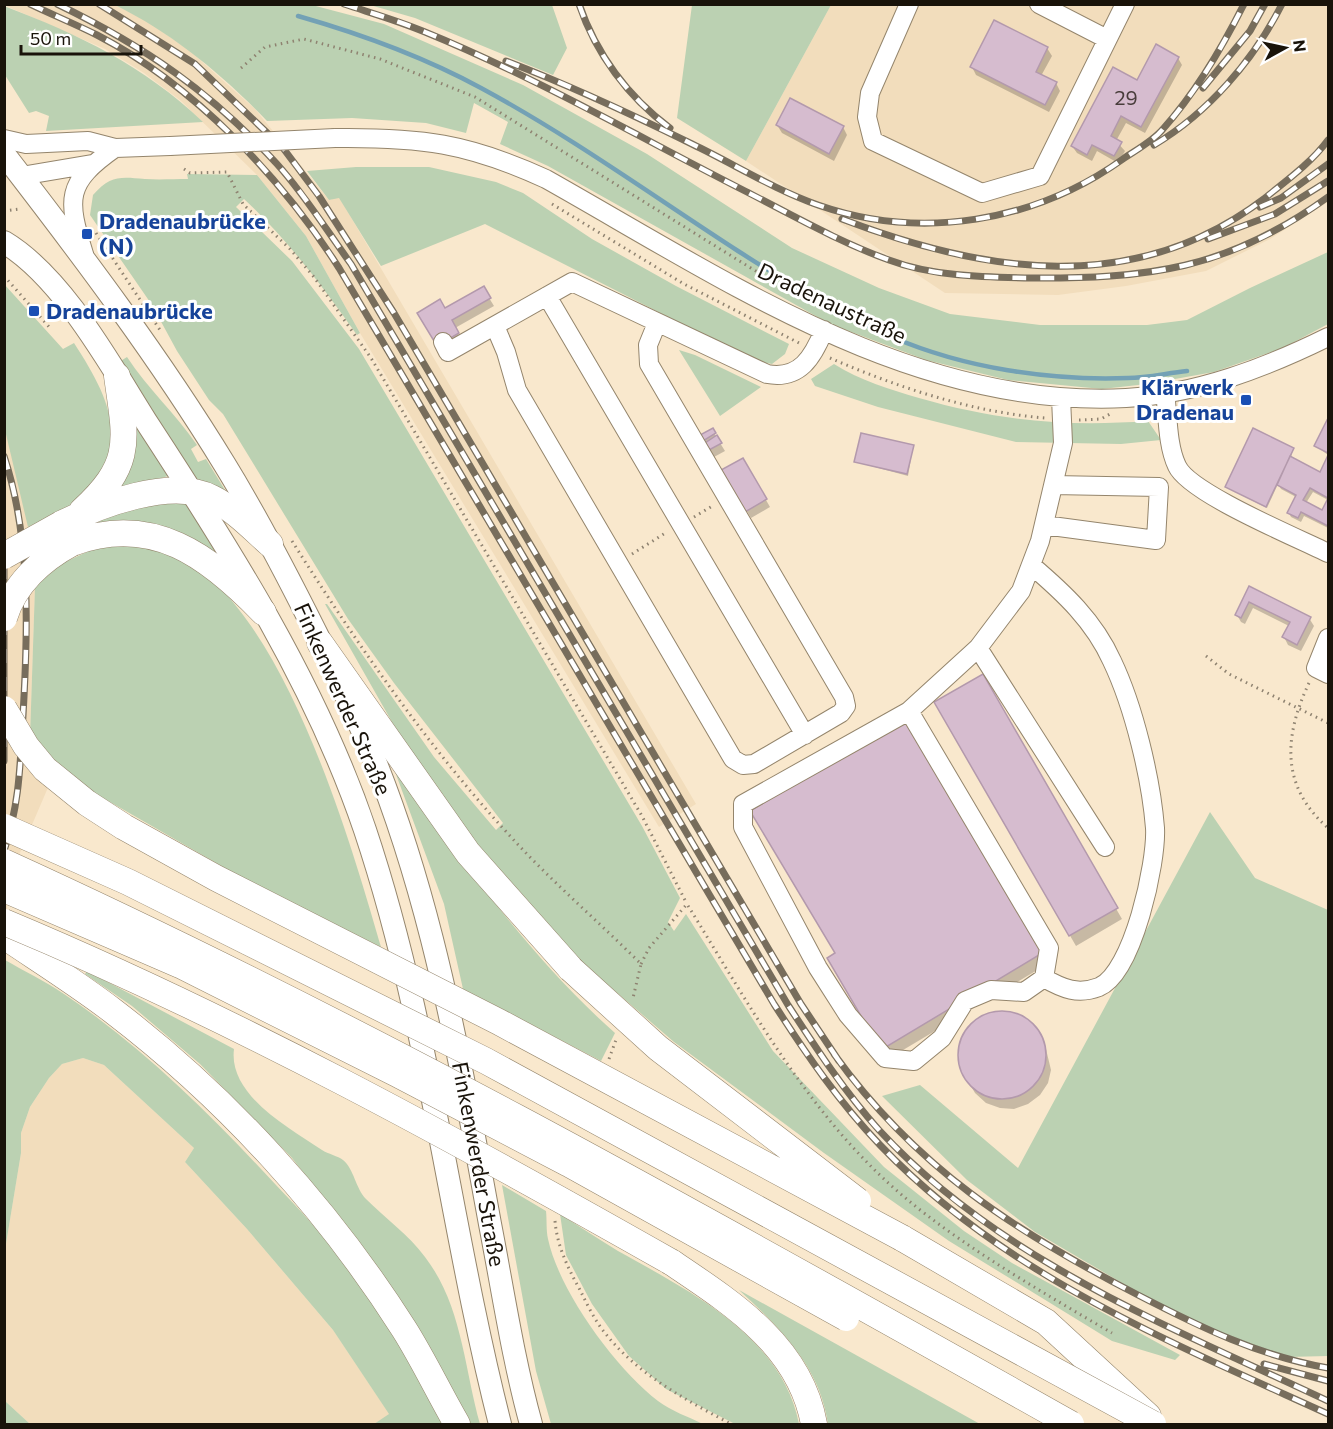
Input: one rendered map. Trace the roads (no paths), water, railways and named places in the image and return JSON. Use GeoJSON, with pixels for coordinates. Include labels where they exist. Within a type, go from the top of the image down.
{"type":"FeatureCollection","features":[{"type":"Feature","properties":{"kind":"highway"},"geometry":{"type":"LineString","coordinates":[[4,618],[13,598],[34,570],[108,486],[121,460],[124,427],[117,376]]}},
{"type":"Feature","properties":{"kind":"highway"},"geometry":{"type":"LineString","coordinates":[[4,556],[151,492],[176,489],[211,497],[227,507],[270,544]]}},
{"type":"Feature","properties":{"kind":"highway"},"geometry":{"type":"LineString","coordinates":[[70,527],[107,534],[131,533],[170,540],[211,563],[263,612]]}},
{"type":"Feature","properties":{"kind":"highway"},"geometry":{"type":"LineString","coordinates":[[320,642],[468,853],[571,969],[658,1048],[833,1180],[902,1238]]}},
{"type":"Feature","properties":{"kind":"highway"},"geometry":{"type":"LineString","coordinates":[[4,709],[26,746],[45,769],[87,803],[124,828],[216,878],[499,1022],[902,1238],[1046,1322],[1155,1425]]}},
{"type":"Feature","properties":{"kind":"highway"},"geometry":{"type":"LineString","coordinates":[[4,827],[128,882],[486,1061],[1155,1425]]}},
{"type":"Feature","properties":{"kind":"highway"},"geometry":{"type":"LineString","coordinates":[[4,862],[261,983],[448,1079],[688,1209],[1071,1425]]}},
{"type":"Feature","properties":{"kind":"highway"},"geometry":{"type":"LineString","coordinates":[[4,889],[180,965],[396,1074],[569,1164],[1035,1425]]}},
{"type":"Feature","properties":{"kind":"highway"},"geometry":{"type":"LineString","coordinates":[[4,922],[104,963],[383,1104],[671,1262],[722,1296],[766,1334],[801,1382],[811,1407],[814,1425]]}},
{"type":"Feature","properties":{"kind":"highway"},"geometry":{"type":"LineString","coordinates":[[4,936],[107,1006],[243,1127],[303,1192],[346,1246],[405,1330],[457,1425]]}},
{"type":"Feature","properties":{"kind":"main road","name":"Finkenwerder Straße"},"geometry":{"type":"LineString","coordinates":[[4,154],[13,177],[86,261],[142,339],[223,462],[270,544],[320,642],[347,697],[384,785],[427,926],[448,1006],[511,1340],[531,1425]]}},
{"type":"Feature","properties":{"kind":"main road","name":"Finkenwerder Straße"},"geometry":{"type":"LineString","coordinates":[[4,242],[29,260],[51,282],[117,376],[263,612],[308,693],[333,747],[364,828],[386,897],[412,996],[500,1425]]}},
{"type":"Feature","properties":{"kind":"street"},"geometry":{"type":"LineString","coordinates":[[909,4],[870,93],[867,117],[873,141],[982,193],[1040,176],[1125,4]]}},
{"type":"Feature","properties":{"kind":"street"},"geometry":{"type":"LineString","coordinates":[[1039,4],[1107,39]]}},
{"type":"Feature","properties":{"kind":"street","name":"Dradenaustraße"},"geometry":{"type":"LineString","coordinates":[[115,148],[335,138],[388,138],[432,141],[471,149],[546,179],[776,307],[872,352],[936,373],[1012,391],[1061,398],[1128,398],[1165,392],[1207,384],[1257,369],[1329,337]]}},
{"type":"Feature","properties":{"kind":"street"},"geometry":{"type":"LineString","coordinates":[[4,140],[26,144],[88,141],[115,148]]}},
{"type":"Feature","properties":{"kind":"street"},"geometry":{"type":"LineString","coordinates":[[86,261],[75,226],[73,201],[81,177],[92,164],[115,148]]}},
{"type":"Feature","properties":{"kind":"street"},"geometry":{"type":"LineString","coordinates":[[13,177],[92,164]]}},
{"type":"Feature","properties":{"kind":"street"},"geometry":{"type":"LineString","coordinates":[[443,342],[448,352],[572,282],[767,374],[777,376],[786,375],[808,363],[824,330]]}},
{"type":"Feature","properties":{"kind":"street"},"geometry":{"type":"LineString","coordinates":[[547,296],[805,735]]}},
{"type":"Feature","properties":{"kind":"street"},"geometry":{"type":"LineString","coordinates":[[495,326],[517,390],[733,759],[743,765],[754,764],[841,712],[846,705],[844,697],[649,364],[648,345],[657,323]]}},
{"type":"Feature","properties":{"kind":"street"},"geometry":{"type":"LineString","coordinates":[[1165,392],[1173,455],[1181,472],[1208,495],[1329,553]]}},
{"type":"Feature","properties":{"kind":"street"},"geometry":{"type":"LineString","coordinates":[[909,711],[1049,948],[1044,978],[1024,992],[991,990],[964,1001],[942,1038],[914,1061],[885,1058],[848,1015],[818,968],[743,826],[743,804],[909,711],[978,648],[1021,591],[1031,565],[1044,525],[1063,443],[1061,398]]}},
{"type":"Feature","properties":{"kind":"street"},"geometry":{"type":"LineString","coordinates":[[1044,525],[1156,540],[1159,487],[1053,485]]}},
{"type":"Feature","properties":{"kind":"street"},"geometry":{"type":"LineString","coordinates":[[1031,565],[1059,589],[1088,619],[1112,660],[1130,706],[1155,827],[1155,858],[1138,926],[1118,967],[1102,986],[1079,992],[1063,989],[1044,978]]}},
{"type":"Feature","properties":{"kind":"street"},"geometry":{"type":"LineString","coordinates":[[1322,671],[1329,638]]}},
{"type":"Feature","properties":{"kind":"street"},"geometry":{"type":"LineString","coordinates":[[978,648],[1105,848]]}},
{"type":"Feature","properties":{"kind":"waterway"},"geometry":{"type":"LineString","coordinates":[[298,16],[392,47],[481,88],[579,146],[794,286],[892,337],[948,357],[1038,375],[1128,378],[1187,371]]}},
{"type":"Feature","properties":{"kind":"railway"},"geometry":{"type":"LineString","coordinates":[[30,4],[97,35],[168,80],[233,136],[263,167],[316,234],[339,268],[774,1004],[824,1077],[880,1145],[928,1191],[980,1231],[1034,1268],[1149,1331],[1328,1414]]}},
{"type":"Feature","properties":{"kind":"railway"},"geometry":{"type":"LineString","coordinates":[[57,4],[120,37],[176,73],[202,93],[252,138],[277,164],[306,201],[351,264],[788,1005],[842,1085],[879,1130],[927,1176],[978,1217],[1033,1254],[1149,1317],[1328,1401]]}},
{"type":"Feature","properties":{"kind":"railway"},"geometry":{"type":"LineString","coordinates":[[99,4],[195,64],[283,148],[319,196],[394,313],[801,1004],[839,1061]]}},
{"type":"Feature","properties":{"kind":"railway"},"geometry":{"type":"LineString","coordinates":[[344,4],[405,24],[506,68],[834,237],[889,260],[922,269],[974,276],[1026,278],[1070,278],[1149,272],[1220,255],[1255,241],[1328,197]]}},
{"type":"Feature","properties":{"kind":"railway"},"geometry":{"type":"LineString","coordinates":[[579,4],[594,40],[615,73],[640,103],[670,128]]}},
{"type":"Feature","properties":{"kind":"railway"},"geometry":{"type":"LineString","coordinates":[[506,61],[623,111],[801,199],[857,216],[897,222],[937,223],[976,219],[1015,211],[1053,198],[1089,181],[1149,141],[1175,115],[1197,85],[1244,4]]}},
{"type":"Feature","properties":{"kind":"railway"},"geometry":{"type":"LineString","coordinates":[[1203,88],[1250,31],[1265,4]]}},
{"type":"Feature","properties":{"kind":"railway"},"geometry":{"type":"LineString","coordinates":[[1154,145],[1193,117],[1228,84],[1258,45],[1282,4]]}},
{"type":"Feature","properties":{"kind":"railway"},"geometry":{"type":"LineString","coordinates":[[842,219],[896,238],[950,253],[1004,262],[1058,266],[1111,263],[1164,251],[1215,230],[1265,198],[1307,164],[1328,140]]}},
{"type":"Feature","properties":{"kind":"railway"},"geometry":{"type":"LineString","coordinates":[[1260,207],[1281,198],[1328,164]]}},
{"type":"Feature","properties":{"kind":"railway"},"geometry":{"type":"LineString","coordinates":[[1208,239],[1275,214],[1328,181]]}},
{"type":"Feature","properties":{"kind":"railway"},"geometry":{"type":"LineString","coordinates":[[4,456],[19,519],[26,584],[25,683],[21,750],[13,816],[4,851]]}},
{"type":"Feature","properties":{"kind":"railway"},"geometry":{"type":"LineString","coordinates":[[4,565],[4,761]]}},
{"type":"Feature","properties":{"kind":"railway"},"geometry":{"type":"LineString","coordinates":[[834,1054],[866,1095],[899,1131],[934,1164],[971,1194],[1010,1221],[1093,1271],[1207,1329],[1278,1356],[1328,1368]]}},
{"type":"Feature","properties":{"kind":"railway"},"geometry":{"type":"LineString","coordinates":[[1264,1364],[1328,1381]]}},
{"type":"Feature","properties":{"kind":"place","name":"Dradenaubrücke (N)"},"geometry":{"type":"Point","coordinates":[87,234]}},
{"type":"Feature","properties":{"kind":"place","name":"Dradenaubrücke"},"geometry":{"type":"Point","coordinates":[34,311]}},
{"type":"Feature","properties":{"kind":"place","name":"Klärwerk Dradenau"},"geometry":{"type":"Point","coordinates":[1246,400]}}]}
